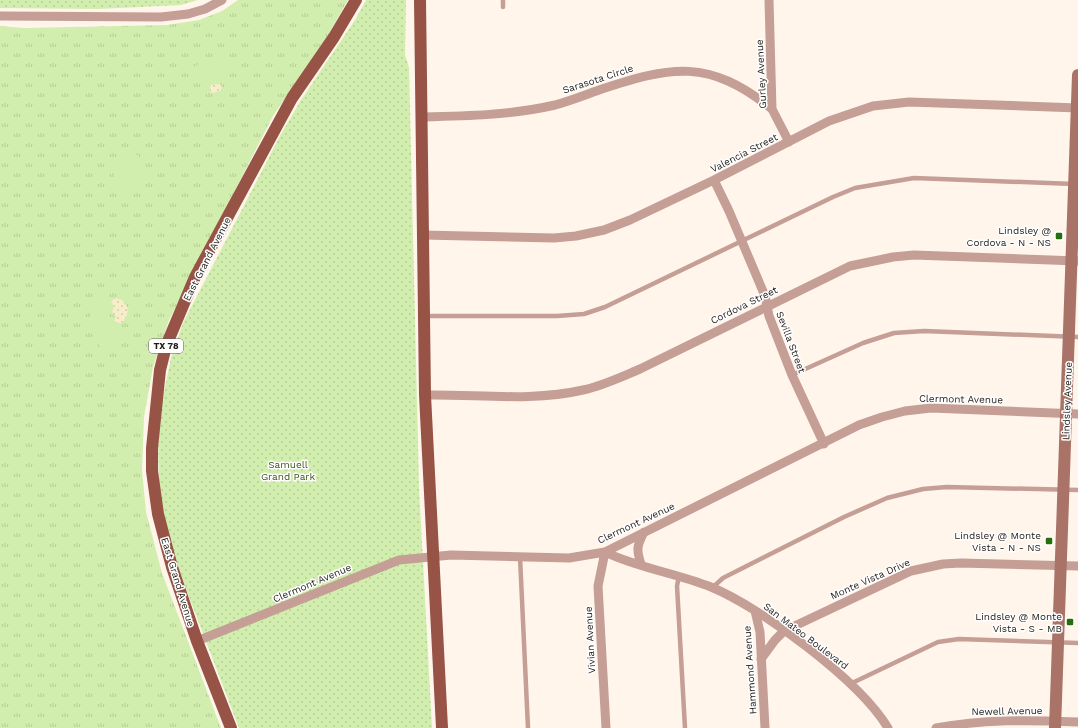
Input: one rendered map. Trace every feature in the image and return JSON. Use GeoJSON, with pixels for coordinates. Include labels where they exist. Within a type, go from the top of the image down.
{"type":"FeatureCollection","features":[{"type":"Feature","properties":{"kind":"main road","name":"East Grand Avenue"},"geometry":{"type":"LineString","coordinates":[[231,728],[197,641],[172,567],[158,514],[154,492],[152,448],[160,370],[166,346],[195,277],[292,98],[356,0]]}},
{"type":"Feature","properties":{"kind":"main road"},"geometry":{"type":"LineString","coordinates":[[420,0],[425,395],[442,728]]}},
{"type":"Feature","properties":{"kind":"street"},"geometry":{"type":"LineString","coordinates":[[0,16],[161,17],[188,14],[205,9],[222,0]]}},
{"type":"Feature","properties":{"kind":"street","name":"Gurley Avenue"},"geometry":{"type":"LineString","coordinates":[[769,0],[772,110],[789,142]]}},
{"type":"Feature","properties":{"kind":"street","name":"Sarasota Circle"},"geometry":{"type":"LineString","coordinates":[[422,117],[458,116],[532,109],[557,104],[637,77],[679,70],[712,75],[736,85],[756,97],[772,110]]}},
{"type":"Feature","properties":{"kind":"street","name":"Lindsley Avenue"},"geometry":{"type":"LineString","coordinates":[[1055,724],[1063,489],[1072,414],[1078,75]]}},
{"type":"Feature","properties":{"kind":"street","name":"Valencia Street"},"geometry":{"type":"LineString","coordinates":[[423,235],[532,239],[576,236],[604,230],[630,220],[714,180],[829,121],[873,106],[909,102],[1077,108]]}},
{"type":"Feature","properties":{"kind":"street","name":"Sevilla Street"},"geometry":{"type":"LineString","coordinates":[[714,180],[765,296],[767,306],[792,375],[824,444]]}},
{"type":"Feature","properties":{"kind":"street","name":"Cordova Street"},"geometry":{"type":"LineString","coordinates":[[425,395],[522,397],[551,396],[583,390],[613,381],[640,369],[850,266],[893,257],[914,255],[1075,261]]}},
{"type":"Feature","properties":{"kind":"street","name":"Clermont Avenue"},"geometry":{"type":"LineString","coordinates":[[197,641],[390,562],[434,556],[520,556],[569,558],[605,552],[860,425],[905,410],[931,408],[1072,414]]}},
{"type":"Feature","properties":{"kind":"street"},"geometry":{"type":"LineString","coordinates":[[641,564],[637,551],[638,543],[644,532]]}},
{"type":"Feature","properties":{"kind":"street","name":"San Mateo Boulevard"},"geometry":{"type":"LineString","coordinates":[[605,552],[622,560],[679,575],[712,588],[755,611],[784,631],[850,684],[866,699],[888,728]]}},
{"type":"Feature","properties":{"kind":"street","name":"Vivian Avenue"},"geometry":{"type":"LineString","coordinates":[[605,552],[598,586],[606,728]]}},
{"type":"Feature","properties":{"kind":"street","name":"Monte Vista Drive"},"geometry":{"type":"LineString","coordinates":[[761,659],[775,640],[784,631],[911,571],[942,564],[961,563],[1078,566]]}},
{"type":"Feature","properties":{"kind":"street","name":"Hammond Avenue"},"geometry":{"type":"LineString","coordinates":[[755,611],[760,632],[764,728]]}},
{"type":"Feature","properties":{"kind":"street","name":"Newell Avenue"},"geometry":{"type":"LineString","coordinates":[[936,728],[960,723],[998,720],[1055,724],[1078,722]]}},
{"type":"Feature","properties":{"kind":"lane"},"geometry":{"type":"LineString","coordinates":[[502,0],[503,8]]}},
{"type":"Feature","properties":{"kind":"lane"},"geometry":{"type":"LineString","coordinates":[[424,316],[556,316],[584,314],[605,307],[855,188],[914,178],[1076,184]]}},
{"type":"Feature","properties":{"kind":"lane"},"geometry":{"type":"LineString","coordinates":[[792,375],[864,343],[894,333],[924,331],[1073,337]]}},
{"type":"Feature","properties":{"kind":"lane"},"geometry":{"type":"LineString","coordinates":[[712,588],[722,578],[887,498],[923,489],[947,487],[1078,490]]}},
{"type":"Feature","properties":{"kind":"lane"},"geometry":{"type":"LineString","coordinates":[[520,556],[528,728]]}},
{"type":"Feature","properties":{"kind":"lane"},"geometry":{"type":"LineString","coordinates":[[679,575],[677,586],[685,728]]}},
{"type":"Feature","properties":{"kind":"lane"},"geometry":{"type":"LineString","coordinates":[[850,684],[938,642],[958,639],[1078,643]]}},
{"type":"Feature","properties":{"kind":"green space"},"geometry":{"type":"Polygon","coordinates":[[[0,0],[198,0],[181,5],[98,9],[0,8],[0,0]]]}},
{"type":"Feature","properties":{"kind":"green space"},"geometry":{"type":"Polygon","coordinates":[[[238,0],[348,0],[328,35],[273,116],[169,320],[153,367],[144,417],[142,470],[146,512],[162,573],[221,728],[0,728],[0,26],[24,28],[167,25],[199,20],[222,11],[238,0]]]}},
{"type":"Feature","properties":{"kind":"green space","name":"Samuell Grand Park"},"geometry":{"type":"Polygon","coordinates":[[[366,0],[406,0],[405,55],[409,67],[419,488],[432,728],[239,728],[170,547],[159,489],[158,442],[161,407],[171,358],[183,323],[281,134],[301,100],[355,20],[366,0]]]}},
{"type":"Feature","properties":{"kind":"green space"},"geometry":{"type":"Polygon","coordinates":[[[217,56],[223,56],[227,65],[225,73],[221,79],[202,82],[191,79],[189,73],[191,68],[217,56]]]}},
{"type":"Feature","properties":{"kind":"green space"},"geometry":{"type":"Polygon","coordinates":[[[129,153],[136,154],[140,159],[142,172],[135,186],[130,191],[123,192],[115,183],[114,171],[123,155],[129,153]]]}},
{"type":"Feature","properties":{"kind":"green space"},"geometry":{"type":"Polygon","coordinates":[[[100,301],[106,306],[109,320],[117,337],[117,344],[110,350],[106,350],[99,345],[88,326],[92,305],[100,301]]]}},
{"type":"Feature","properties":{"kind":"sand"},"geometry":{"type":"Polygon","coordinates":[[[219,84],[223,86],[220,91],[213,93],[209,91],[211,85],[219,84]]]}},
{"type":"Feature","properties":{"kind":"sand"},"geometry":{"type":"Polygon","coordinates":[[[115,298],[122,300],[128,308],[122,324],[114,321],[116,317],[112,314],[114,306],[111,302],[115,298]]]}},
{"type":"Feature","properties":{"kind":"place","name":"Lindsley @ Cordova - N - NS"},"geometry":{"type":"Point","coordinates":[1059,236]}},
{"type":"Feature","properties":{"kind":"place","name":"Lindsley @ Monte Vista - N - NS"},"geometry":{"type":"Point","coordinates":[1049,541]}},
{"type":"Feature","properties":{"kind":"place","name":"Lindsley @ Monte Vista - S - MB"},"geometry":{"type":"Point","coordinates":[1070,622]}}]}
